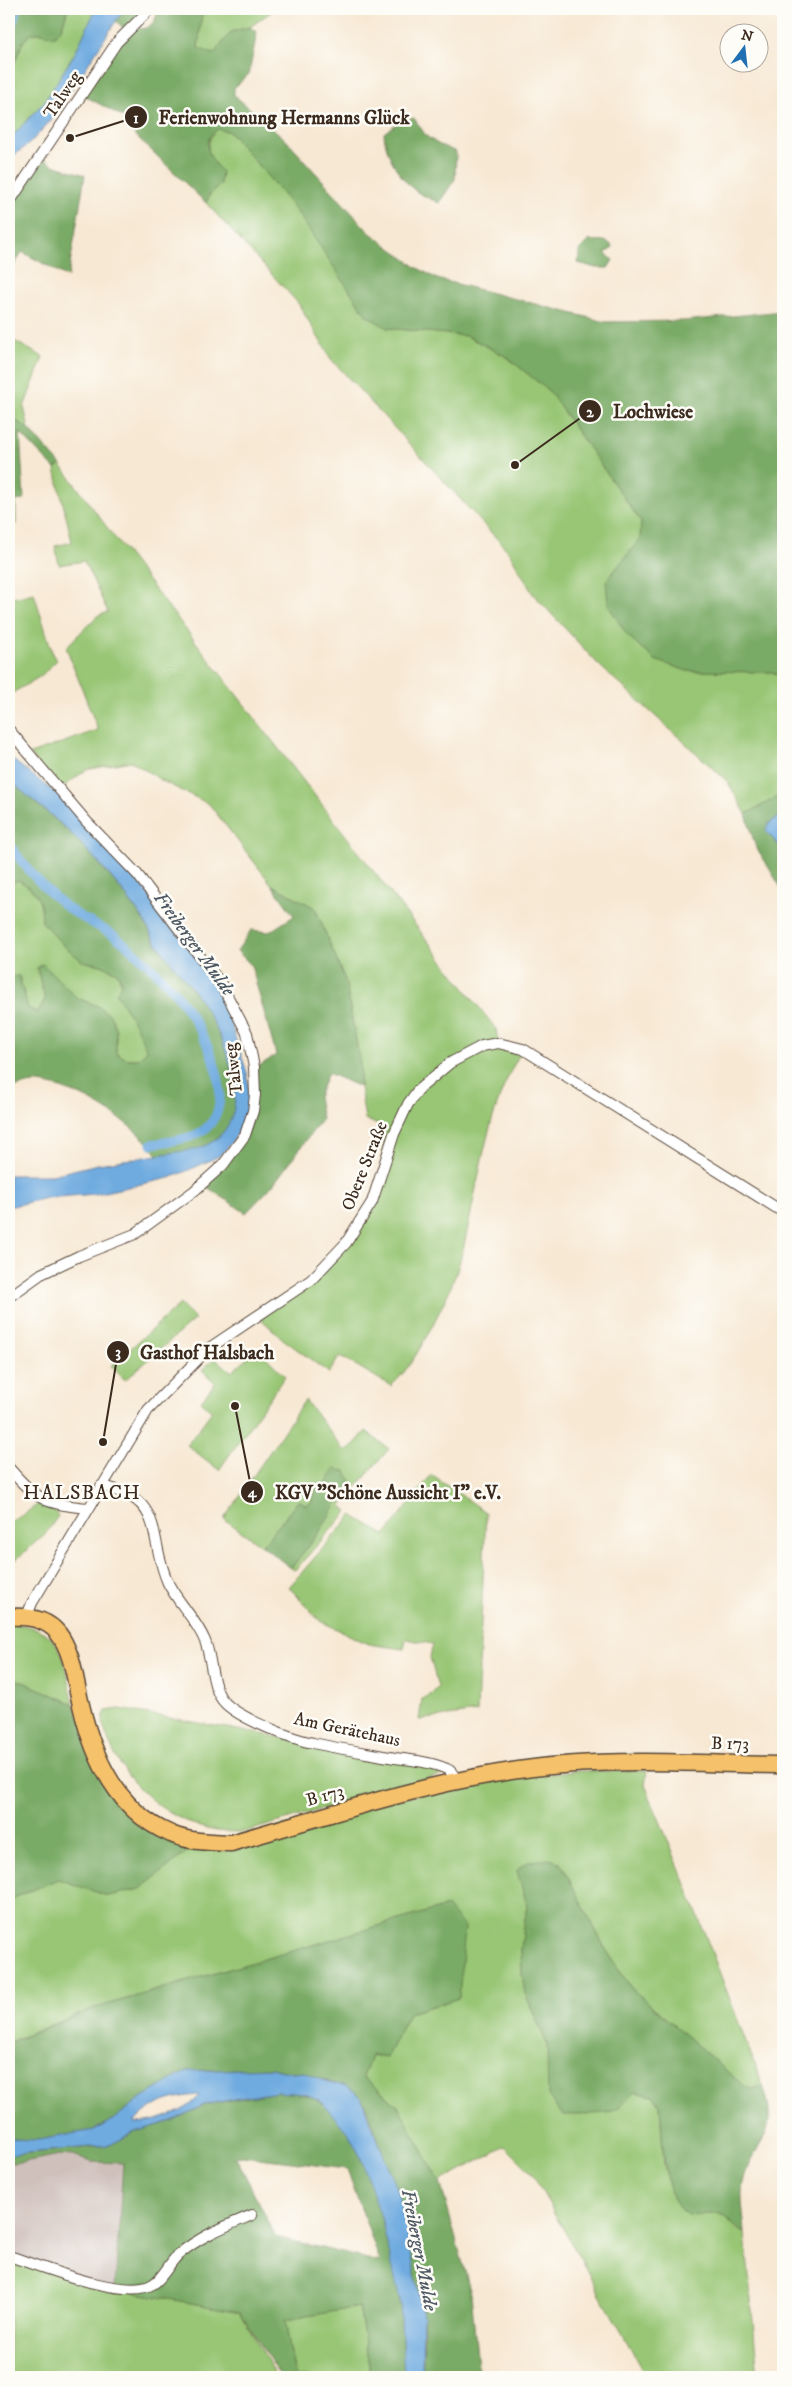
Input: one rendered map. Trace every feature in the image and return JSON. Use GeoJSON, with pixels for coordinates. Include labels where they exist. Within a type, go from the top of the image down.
{"type":"FeatureCollection","features":[{"type":"Feature","properties":{"kind":"main road","name":"B 173"},"geometry":{"type":"LineString","coordinates":[[9,1617],[27,1616],[49,1625],[58,1633],[70,1655],[92,1748],[114,1787],[141,1816],[171,1834],[200,1842],[230,1843],[456,1780],[562,1765],[641,1763],[783,1765]]}},
{"type":"Feature","properties":{"kind":"street","name":"Talweg"},"geometry":{"type":"LineString","coordinates":[[9,203],[117,42],[150,9]]}},
{"type":"Feature","properties":{"kind":"street","name":"Talweg"},"geometry":{"type":"LineString","coordinates":[[9,730],[86,821],[137,874],[221,984],[247,1034],[254,1067],[255,1096],[253,1111],[245,1135],[223,1165],[194,1191],[136,1234],[79,1256],[41,1274],[9,1297]]}},
{"type":"Feature","properties":{"kind":"street","name":"Obere Straße"},"geometry":{"type":"LineString","coordinates":[[27,1616],[32,1603],[148,1410],[208,1349],[285,1299],[311,1280],[326,1265],[361,1221],[372,1202],[394,1134],[413,1097],[430,1078],[450,1063],[482,1046],[498,1043],[523,1049],[783,1212]]}},
{"type":"Feature","properties":{"kind":"street"},"geometry":{"type":"LineString","coordinates":[[9,1468],[37,1497],[54,1505],[88,1508]]}},
{"type":"Feature","properties":{"kind":"street","name":"Am Gerätehaus"},"geometry":{"type":"LineString","coordinates":[[102,1486],[117,1489],[130,1495],[145,1508],[153,1521],[157,1547],[169,1584],[204,1640],[216,1688],[228,1706],[266,1726],[311,1743],[420,1762],[448,1770],[456,1780]]}},
{"type":"Feature","properties":{"kind":"street"},"geometry":{"type":"LineString","coordinates":[[9,2256],[115,2289],[143,2288],[154,2284],[178,2255],[214,2231],[252,2215]]}},
{"type":"Feature","properties":{"kind":"shaded area"},"geometry":{"type":"Polygon","coordinates":[[[59,2155],[73,2156],[92,2162],[123,2163],[115,2289],[9,2257],[9,2163],[59,2155]]]}},
{"type":"Feature","properties":{"kind":"green space"},"geometry":{"type":"Polygon","coordinates":[[[9,9],[68,9],[61,29],[54,37],[44,33],[31,33],[23,42],[9,75],[9,9]]]}},
{"type":"Feature","properties":{"kind":"green space"},"geometry":{"type":"Polygon","coordinates":[[[68,9],[96,9],[75,53],[45,101],[9,140],[9,75],[23,42],[31,33],[44,33],[61,29],[68,9]]]}},
{"type":"Feature","properties":{"kind":"green space"},"geometry":{"type":"Polygon","coordinates":[[[124,9],[150,9],[134,27],[142,29],[154,21],[157,14],[154,9],[205,9],[202,14],[198,48],[214,54],[231,32],[250,27],[257,32],[249,74],[234,88],[234,95],[285,139],[369,232],[416,267],[437,279],[606,322],[684,321],[783,311],[783,677],[772,672],[687,671],[655,660],[627,635],[608,605],[606,581],[640,539],[641,522],[549,391],[507,357],[467,336],[387,328],[366,315],[293,206],[230,132],[218,129],[209,139],[208,150],[210,156],[222,172],[220,185],[210,194],[206,203],[126,126],[127,119],[83,95],[128,32],[116,21],[124,9]]]}},
{"type":"Feature","properties":{"kind":"green space"},"geometry":{"type":"Polygon","coordinates":[[[205,9],[275,9],[250,27],[231,32],[214,55],[198,49],[202,14],[205,9]]]}},
{"type":"Feature","properties":{"kind":"green space"},"geometry":{"type":"Polygon","coordinates":[[[414,118],[426,136],[456,152],[455,179],[439,203],[411,187],[394,166],[387,149],[384,133],[400,121],[414,118]]]}},
{"type":"Feature","properties":{"kind":"green space"},"geometry":{"type":"Polygon","coordinates":[[[218,129],[230,132],[293,206],[387,328],[466,336],[507,357],[549,391],[641,522],[640,539],[606,581],[687,671],[772,672],[783,677],[783,794],[746,814],[728,782],[599,665],[533,594],[509,552],[331,359],[298,303],[206,203],[210,194],[220,185],[211,163],[208,148],[212,134],[218,129]]]}},
{"type":"Feature","properties":{"kind":"green space"},"geometry":{"type":"Polygon","coordinates":[[[44,159],[53,165],[85,175],[68,277],[22,252],[9,274],[9,208],[44,159]]]}},
{"type":"Feature","properties":{"kind":"green space"},"geometry":{"type":"Polygon","coordinates":[[[588,241],[602,241],[611,245],[613,248],[605,253],[613,260],[608,268],[596,268],[578,263],[580,249],[588,241]]]}},
{"type":"Feature","properties":{"kind":"green space"},"geometry":{"type":"Polygon","coordinates":[[[9,338],[43,357],[24,407],[29,429],[9,416],[9,338]]]}},
{"type":"Feature","properties":{"kind":"green space"},"geometry":{"type":"Polygon","coordinates":[[[9,416],[29,429],[60,464],[55,469],[20,433],[24,500],[13,501],[9,469],[9,416]]]}},
{"type":"Feature","properties":{"kind":"green space"},"geometry":{"type":"Polygon","coordinates":[[[60,464],[115,538],[496,1029],[498,1042],[523,1049],[499,1098],[491,1124],[461,1257],[451,1287],[416,1355],[403,1374],[391,1386],[340,1356],[329,1373],[283,1339],[261,1319],[323,1269],[367,1211],[383,1165],[384,1128],[365,1119],[360,1087],[360,1063],[345,980],[315,908],[272,885],[209,804],[164,782],[131,761],[86,770],[59,790],[30,754],[98,730],[66,647],[97,616],[108,612],[84,561],[59,565],[55,546],[72,542],[55,469],[60,464]]]}},
{"type":"Feature","properties":{"kind":"green space"},"geometry":{"type":"Polygon","coordinates":[[[10,468],[13,501],[16,501],[16,524],[9,523],[10,468]]]}},
{"type":"Feature","properties":{"kind":"green space"},"geometry":{"type":"Polygon","coordinates":[[[34,593],[53,655],[57,660],[41,676],[9,695],[9,599],[34,593]]]}},
{"type":"Feature","properties":{"kind":"green space"},"geometry":{"type":"Polygon","coordinates":[[[9,780],[67,830],[107,873],[144,921],[157,944],[195,992],[205,1008],[225,1048],[232,1070],[235,1092],[234,1112],[226,1130],[210,1145],[192,1151],[158,1155],[148,1143],[121,1119],[72,1092],[39,1083],[9,1089],[9,977],[19,976],[28,1008],[38,1013],[45,999],[37,968],[43,964],[77,998],[98,1006],[111,1016],[116,1030],[116,1053],[127,1059],[138,1059],[147,1051],[136,1026],[116,993],[122,982],[117,972],[101,965],[82,961],[63,945],[42,922],[41,908],[34,892],[18,880],[9,885],[9,780]]]}},
{"type":"Feature","properties":{"kind":"green space"},"geometry":{"type":"Polygon","coordinates":[[[783,794],[783,815],[769,823],[766,831],[783,850],[783,891],[755,845],[746,814],[783,794]]]}},
{"type":"Feature","properties":{"kind":"green space"},"geometry":{"type":"Polygon","coordinates":[[[18,880],[30,888],[37,897],[41,908],[42,922],[82,961],[101,965],[117,972],[147,1051],[138,1059],[127,1059],[116,1053],[116,1030],[98,1006],[77,998],[43,965],[37,968],[45,999],[38,1013],[28,1008],[19,976],[9,977],[9,885],[18,880]]]}},
{"type":"Feature","properties":{"kind":"green space"},"geometry":{"type":"Polygon","coordinates":[[[272,885],[315,908],[345,980],[360,1063],[360,1087],[328,1073],[318,1097],[322,1119],[272,1186],[246,1213],[204,1185],[245,1135],[254,1067],[259,1066],[276,1055],[251,965],[237,951],[251,930],[269,932],[294,916],[272,885]]]}},
{"type":"Feature","properties":{"kind":"green space"},"geometry":{"type":"Polygon","coordinates":[[[180,1304],[195,1319],[125,1380],[111,1366],[180,1304]]]}},
{"type":"Feature","properties":{"kind":"green space"},"geometry":{"type":"Polygon","coordinates":[[[257,1348],[285,1376],[219,1470],[187,1445],[212,1411],[201,1401],[215,1383],[202,1370],[215,1358],[232,1372],[257,1348]]]}},
{"type":"Feature","properties":{"kind":"green space"},"geometry":{"type":"Polygon","coordinates":[[[305,1400],[344,1450],[350,1449],[366,1431],[389,1449],[341,1505],[348,1511],[295,1570],[291,1568],[320,1531],[334,1469],[327,1482],[317,1488],[311,1503],[306,1505],[299,1500],[262,1546],[224,1519],[305,1400]]]}},
{"type":"Feature","properties":{"kind":"green space"},"geometry":{"type":"Polygon","coordinates":[[[334,1469],[346,1471],[351,1480],[320,1531],[291,1568],[262,1546],[299,1500],[306,1505],[311,1503],[317,1488],[327,1482],[334,1469]]]}},
{"type":"Feature","properties":{"kind":"green space"},"geometry":{"type":"Polygon","coordinates":[[[431,1475],[486,1512],[477,1712],[419,1720],[422,1699],[432,1694],[438,1687],[430,1657],[433,1644],[406,1639],[404,1649],[368,1644],[320,1621],[289,1587],[352,1515],[385,1535],[431,1475]]]}},
{"type":"Feature","properties":{"kind":"green space"},"geometry":{"type":"Polygon","coordinates":[[[40,1503],[55,1511],[58,1516],[47,1532],[9,1566],[9,1524],[40,1503]]]}},
{"type":"Feature","properties":{"kind":"green space"},"geometry":{"type":"Polygon","coordinates":[[[13,1624],[43,1632],[53,1640],[64,1661],[74,1704],[9,1676],[9,1625],[13,1624]]]}},
{"type":"Feature","properties":{"kind":"green space"},"geometry":{"type":"Polygon","coordinates":[[[9,1676],[74,1704],[110,1791],[193,1847],[140,1889],[108,1896],[58,1879],[9,1900],[9,1676]]]}},
{"type":"Feature","properties":{"kind":"green space"},"geometry":{"type":"Polygon","coordinates":[[[120,1709],[289,1739],[432,1768],[435,1772],[445,1774],[244,1832],[217,1831],[200,1827],[167,1811],[153,1801],[127,1775],[110,1744],[103,1723],[106,1711],[120,1709]]]}},
{"type":"Feature","properties":{"kind":"green space"},"geometry":{"type":"Polygon","coordinates":[[[576,1771],[647,1771],[645,1785],[685,1882],[763,2086],[751,2089],[744,2086],[631,1988],[605,1948],[561,1864],[553,1859],[518,1871],[527,1905],[521,1949],[522,1975],[525,1993],[547,2044],[557,2109],[576,2115],[597,2112],[618,2103],[635,2092],[653,2096],[660,2104],[664,2166],[672,2193],[703,2214],[717,2214],[725,2217],[737,2229],[745,2233],[758,2377],[647,2377],[531,2172],[505,2146],[440,2182],[398,2106],[363,2077],[371,2055],[386,2058],[409,2013],[459,1998],[447,1906],[92,2009],[9,2042],[9,1900],[58,1879],[108,1896],[140,1889],[193,1847],[460,1785],[576,1771]]]}},
{"type":"Feature","properties":{"kind":"green space"},"geometry":{"type":"Polygon","coordinates":[[[553,1859],[561,1864],[605,1948],[631,1988],[744,2086],[751,2089],[763,2086],[768,2104],[769,2118],[764,2139],[747,2169],[743,2183],[742,2202],[745,2233],[721,2215],[695,2216],[687,2214],[676,2203],[667,2177],[664,2161],[660,2104],[653,2096],[635,2092],[617,2109],[607,2113],[564,2115],[557,2109],[548,2095],[547,2044],[525,1993],[522,1975],[521,1949],[527,1905],[517,1871],[528,1862],[553,1859]]]}},
{"type":"Feature","properties":{"kind":"green space"},"geometry":{"type":"Polygon","coordinates":[[[447,1906],[465,1928],[459,1998],[409,2013],[386,2058],[371,2055],[363,2077],[398,2106],[440,2182],[471,2293],[479,2377],[422,2377],[423,2316],[396,2200],[376,2132],[366,2108],[359,2096],[345,2087],[304,2072],[293,2073],[270,2068],[187,2071],[140,2099],[110,2122],[94,2130],[38,2140],[9,2139],[9,2043],[92,2009],[447,1906]]]}},
{"type":"Feature","properties":{"kind":"green space"},"geometry":{"type":"Polygon","coordinates":[[[278,2092],[313,2098],[335,2114],[350,2136],[363,2162],[374,2192],[391,2252],[403,2329],[404,2377],[371,2377],[359,2307],[285,2320],[295,2377],[281,2377],[240,2312],[115,2289],[123,2163],[92,2162],[73,2156],[59,2155],[9,2163],[9,2155],[110,2145],[135,2132],[172,2121],[204,2105],[278,2092]],[[235,2155],[276,2237],[380,2262],[347,2169],[235,2155]]]}},
{"type":"Feature","properties":{"kind":"green space"},"geometry":{"type":"Polygon","coordinates":[[[9,2257],[115,2289],[240,2312],[277,2377],[9,2377],[9,2257]]]}},
{"type":"Feature","properties":{"kind":"green space"},"geometry":{"type":"Polygon","coordinates":[[[359,2307],[371,2377],[295,2377],[285,2320],[359,2307]]]}},
{"type":"Feature","properties":{"kind":"water"},"geometry":{"type":"Polygon","coordinates":[[[96,9],[124,9],[53,118],[29,144],[9,159],[9,140],[45,101],[75,53],[96,9]]]}},
{"type":"Feature","properties":{"kind":"water"},"geometry":{"type":"Polygon","coordinates":[[[9,757],[62,798],[129,869],[204,967],[229,1013],[232,1028],[247,1072],[250,1101],[245,1123],[229,1146],[219,1156],[170,1178],[95,1194],[46,1198],[9,1207],[9,1175],[52,1175],[98,1164],[197,1149],[218,1137],[231,1120],[235,1099],[233,1076],[226,1052],[205,1008],[189,984],[160,948],[143,919],[123,891],[93,856],[67,830],[9,780],[9,757]]]}},
{"type":"Feature","properties":{"kind":"water"},"geometry":{"type":"Polygon","coordinates":[[[783,815],[783,850],[766,831],[766,828],[775,819],[783,815]]]}},
{"type":"Feature","properties":{"kind":"water"},"geometry":{"type":"Polygon","coordinates":[[[270,2068],[293,2073],[304,2072],[318,2079],[348,2088],[361,2097],[399,2194],[403,2212],[423,2316],[422,2377],[404,2377],[400,2300],[381,2217],[361,2158],[348,2133],[320,2100],[305,2094],[278,2092],[240,2098],[204,2105],[172,2121],[135,2132],[110,2145],[9,2155],[9,2139],[38,2140],[94,2130],[110,2122],[140,2099],[187,2071],[270,2068]],[[199,2095],[172,2099],[148,2110],[134,2123],[161,2119],[188,2107],[199,2095]]]}},
{"type":"Feature","properties":{"kind":"waterway"},"geometry":{"type":"LineString","coordinates":[[9,41],[21,9]]}},
{"type":"Feature","properties":{"kind":"waterway"},"geometry":{"type":"LineString","coordinates":[[9,844],[21,861],[57,899],[77,914],[120,940],[139,955],[162,978],[186,1007],[208,1047],[216,1068],[220,1089],[218,1107],[211,1123],[199,1133],[191,1136],[175,1141],[151,1144]]}},
{"type":"Feature","properties":{"kind":"place","name":"Ferienwohnung Hermanns Glück"},"geometry":{"type":"Point","coordinates":[70,138]}},
{"type":"Feature","properties":{"kind":"place","name":"Lochwiese"},"geometry":{"type":"Point","coordinates":[515,465]}},
{"type":"Feature","properties":{"kind":"place","name":"KGV \"Schöne Aussicht I\" e.V."},"geometry":{"type":"Point","coordinates":[235,1406]}},
{"type":"Feature","properties":{"kind":"place","name":"Gasthof Halsbach"},"geometry":{"type":"Point","coordinates":[103,1442]}},
{"type":"Feature","properties":{"kind":"district","name":"HALSBACH"},"geometry":{"type":"Point","coordinates":[82,1493]}},
{"type":"Feature","properties":{"kind":"water label","name":"Freiberger Mulde"},"geometry":{"type":"Point","coordinates":[194,944]}},
{"type":"Feature","properties":{"kind":"water label","name":"Freiberger Mulde"},"geometry":{"type":"Point","coordinates":[419,2250]}}]}
